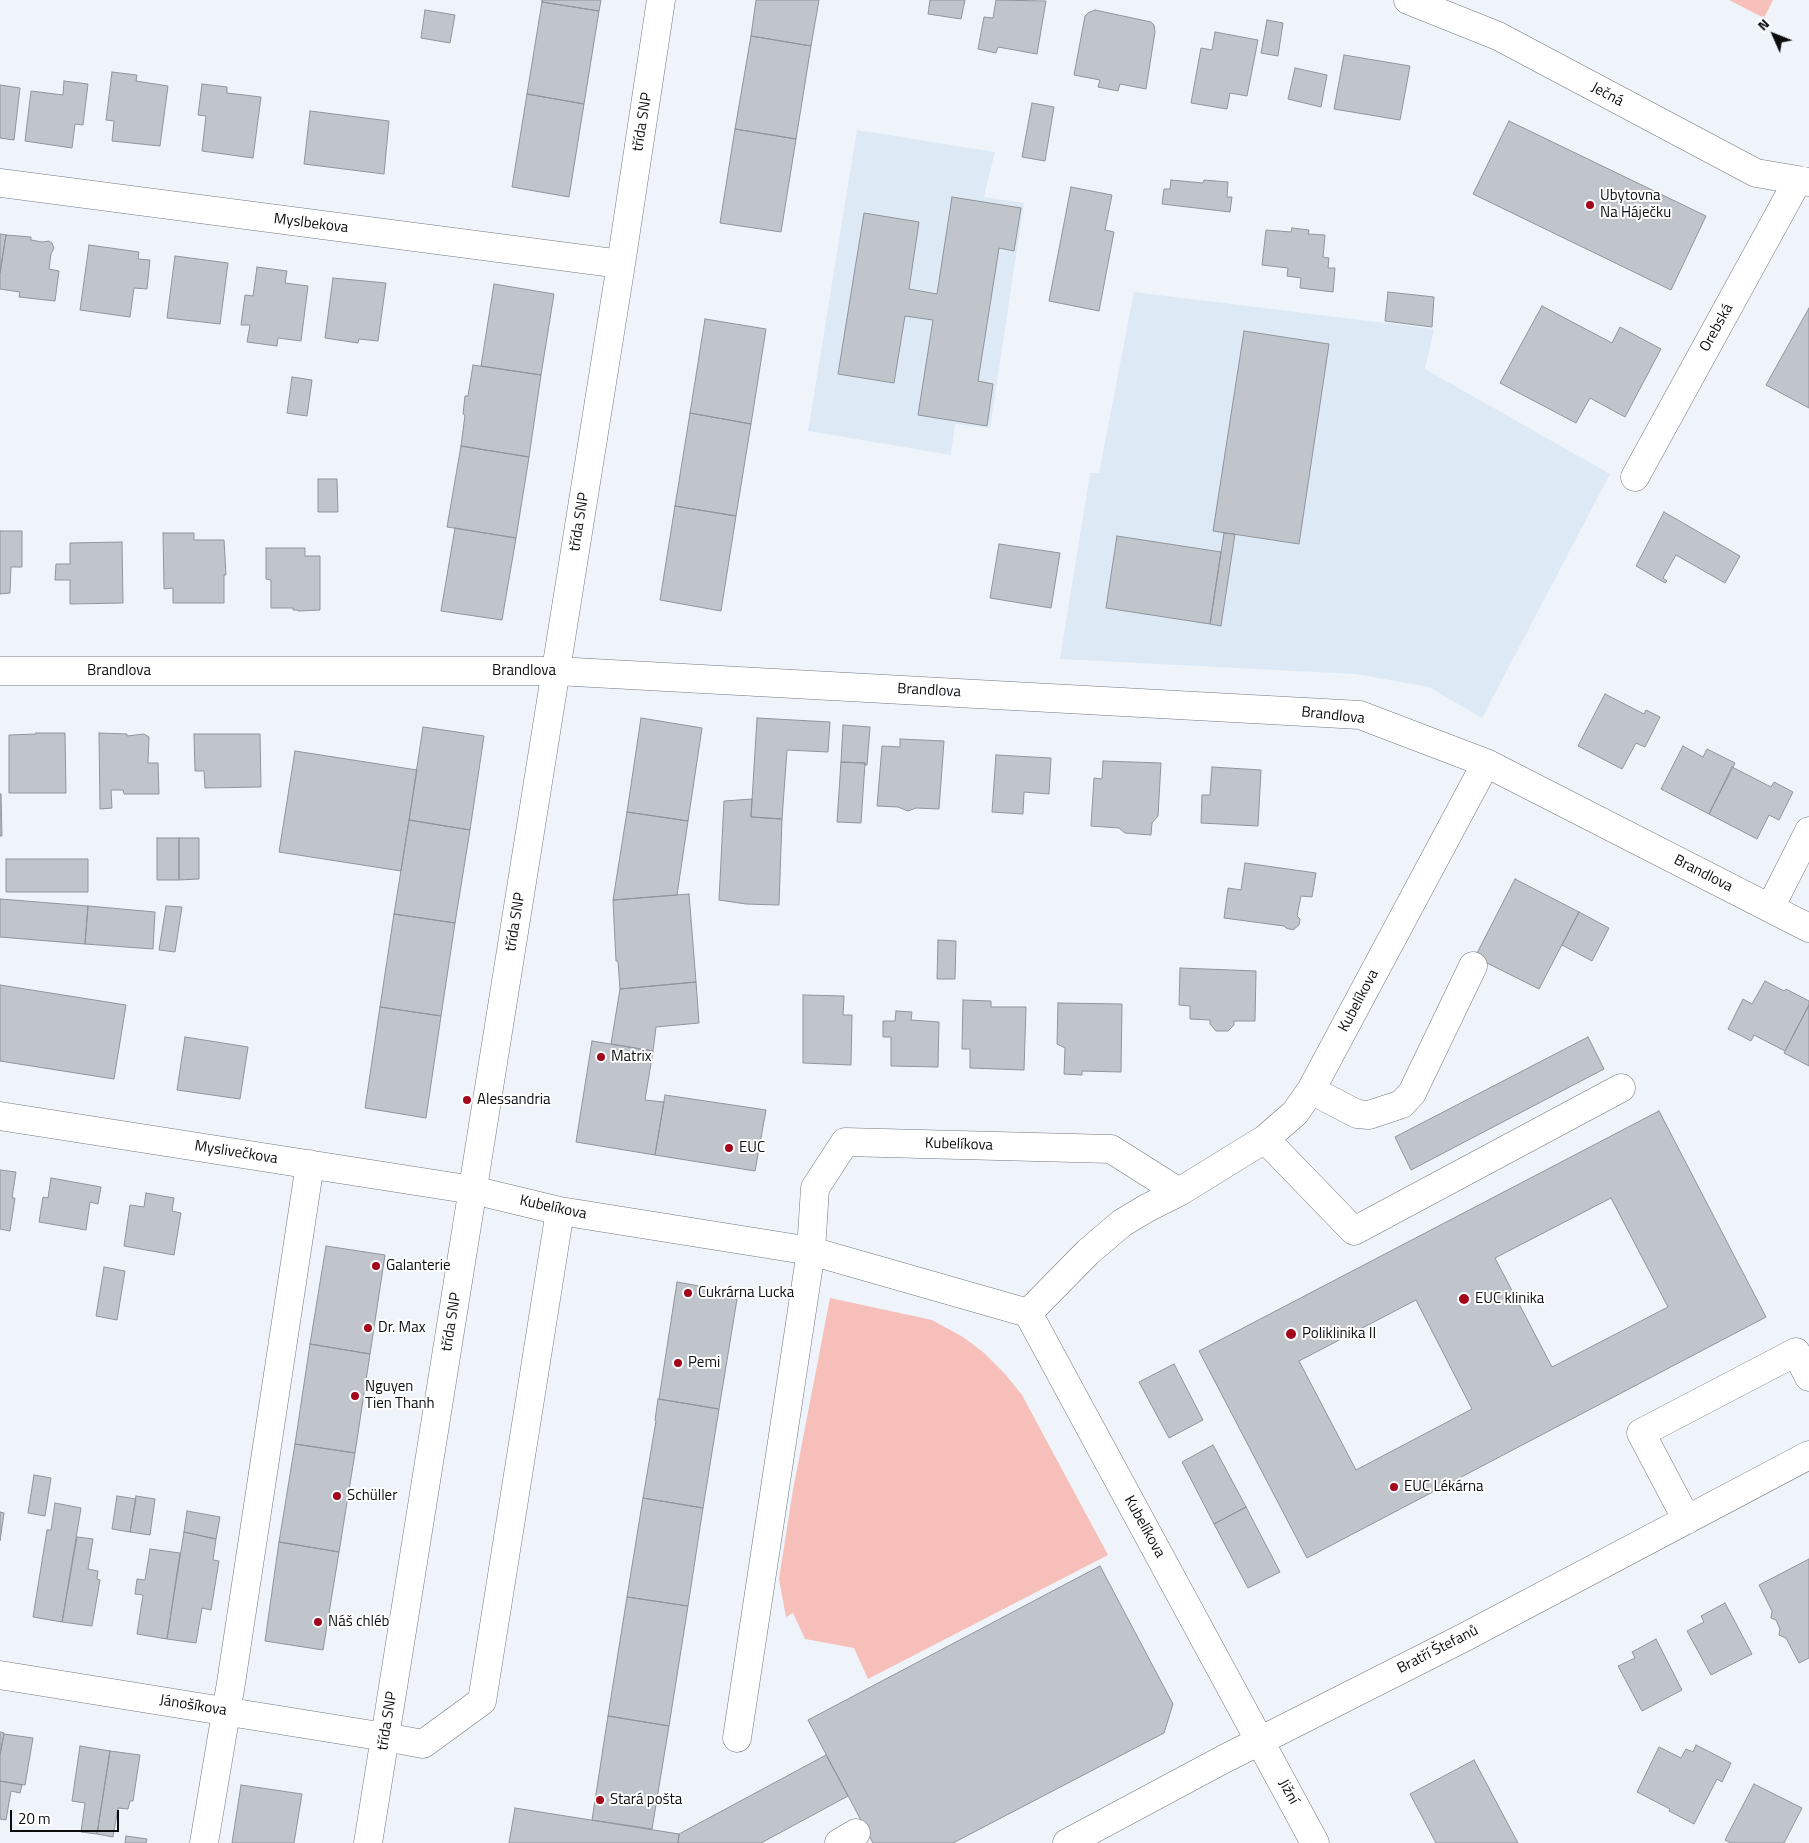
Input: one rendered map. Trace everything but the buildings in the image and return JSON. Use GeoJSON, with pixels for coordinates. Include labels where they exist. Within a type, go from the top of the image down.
{"type":"FeatureCollection","features":[{"type":"Feature","properties":{"kind":"street","name":"třída SNP"},"geometry":{"type":"LineString","coordinates":[[368,1843],[621,264],[661,0]]}},
{"type":"Feature","properties":{"kind":"street","name":"Ječná"},"geometry":{"type":"LineString","coordinates":[[1408,0],[1498,36],[1756,173],[1804,181]]}},
{"type":"Feature","properties":{"kind":"street","name":"Orebská"},"geometry":{"type":"LineString","coordinates":[[1635,477],[1804,181]]}},
{"type":"Feature","properties":{"kind":"street","name":"Myslbekova"},"geometry":{"type":"LineString","coordinates":[[0,183],[621,264]]}},
{"type":"Feature","properties":{"kind":"street","name":"Brandlova"},"geometry":{"type":"LineString","coordinates":[[0,671],[556,671],[1360,716],[1486,763],[1809,928]]}},
{"type":"Feature","properties":{"kind":"street","name":"Kubelíkova"},"geometry":{"type":"LineString","coordinates":[[1028,1313],[1088,1252],[1122,1223],[1179,1192],[1265,1139],[1295,1113],[1311,1090],[1486,763]]}},
{"type":"Feature","properties":{"kind":"street"},"geometry":{"type":"LineString","coordinates":[[1770,908],[1809,831]]}},
{"type":"Feature","properties":{"kind":"street"},"geometry":{"type":"LineString","coordinates":[[1311,1090],[1357,1114],[1369,1115],[1402,1104],[1412,1093],[1473,966]]}},
{"type":"Feature","properties":{"kind":"street"},"geometry":{"type":"LineString","coordinates":[[1265,1139],[1354,1231],[1621,1088]]}},
{"type":"Feature","properties":{"kind":"street","name":"Myslivečkova"},"geometry":{"type":"LineString","coordinates":[[0,1116],[473,1190]]}},
{"type":"Feature","properties":{"kind":"street","name":"Kubelíkova"},"geometry":{"type":"LineString","coordinates":[[812,1251],[815,1188],[845,1142],[1111,1149],[1179,1192]]}},
{"type":"Feature","properties":{"kind":"street"},"geometry":{"type":"LineString","coordinates":[[204,1843],[310,1164]]}},
{"type":"Feature","properties":{"kind":"street","name":"Kubelíkova"},"geometry":{"type":"LineString","coordinates":[[473,1190],[560,1211],[812,1251],[1028,1313],[1260,1742]]}},
{"type":"Feature","properties":{"kind":"street","name":"Jánošíkova"},"geometry":{"type":"LineString","coordinates":[[0,1675],[423,1744],[482,1701],[560,1211]]}},
{"type":"Feature","properties":{"kind":"street"},"geometry":{"type":"LineString","coordinates":[[737,1738],[812,1251]]}},
{"type":"Feature","properties":{"kind":"street"},"geometry":{"type":"LineString","coordinates":[[1687,1520],[1641,1433],[1796,1352],[1809,1377]]}},
{"type":"Feature","properties":{"kind":"street","name":"Bratří Štefanů"},"geometry":{"type":"LineString","coordinates":[[1067,1843],[1224,1759],[1260,1742],[1809,1455]]}},
{"type":"Feature","properties":{"kind":"street","name":"Jižní"},"geometry":{"type":"LineString","coordinates":[[1260,1742],[1315,1843]]}},
{"type":"Feature","properties":{"kind":"shaded area"},"geometry":{"type":"Polygon","coordinates":[[[1729,0],[1773,0],[1764,18],[1729,0]]]}},
{"type":"Feature","properties":{"kind":"shaded area"},"geometry":{"type":"Polygon","coordinates":[[[857,130],[995,152],[984,197],[1024,203],[990,428],[955,424],[951,455],[808,431],[857,130]]]}},
{"type":"Feature","properties":{"kind":"shaded area"},"geometry":{"type":"Polygon","coordinates":[[[1134,292],[1434,329],[1425,369],[1610,474],[1482,718],[1429,687],[1355,674],[1060,659],[1090,473],[1099,473],[1134,292]]]}},
{"type":"Feature","properties":{"kind":"shaded area"},"geometry":{"type":"Polygon","coordinates":[[[830,1298],[932,1320],[963,1337],[983,1352],[1005,1374],[1022,1395],[1108,1555],[868,1679],[854,1648],[805,1639],[793,1613],[786,1617],[779,1579],[793,1490],[830,1298]]]}},
{"type":"Feature","properties":{"kind":"place","name":"Ubytovna Na Háječku"},"geometry":{"type":"Point","coordinates":[1590,205]}},
{"type":"Feature","properties":{"kind":"place","name":"Matrix"},"geometry":{"type":"Point","coordinates":[601,1057]}},
{"type":"Feature","properties":{"kind":"place","name":"Alessandria"},"geometry":{"type":"Point","coordinates":[467,1100]}},
{"type":"Feature","properties":{"kind":"place","name":"EUC"},"geometry":{"type":"Point","coordinates":[729,1148]}},
{"type":"Feature","properties":{"kind":"place","name":"Galanterie"},"geometry":{"type":"Point","coordinates":[376,1266]}},
{"type":"Feature","properties":{"kind":"place","name":"Cukrárna Lucka"},"geometry":{"type":"Point","coordinates":[688,1293]}},
{"type":"Feature","properties":{"kind":"place","name":"EUC klinika"},"geometry":{"type":"Point","coordinates":[1464,1299]}},
{"type":"Feature","properties":{"kind":"place","name":"Dr. Max"},"geometry":{"type":"Point","coordinates":[368,1328]}},
{"type":"Feature","properties":{"kind":"place","name":"Poliklinika II"},"geometry":{"type":"Point","coordinates":[1291,1334]}},
{"type":"Feature","properties":{"kind":"place","name":"Pemi"},"geometry":{"type":"Point","coordinates":[678,1363]}},
{"type":"Feature","properties":{"kind":"place","name":"Nguyen Tien Thanh"},"geometry":{"type":"Point","coordinates":[355,1396]}},
{"type":"Feature","properties":{"kind":"place","name":"EUC Lékárna"},"geometry":{"type":"Point","coordinates":[1394,1487]}},
{"type":"Feature","properties":{"kind":"place","name":"Schüller"},"geometry":{"type":"Point","coordinates":[337,1496]}},
{"type":"Feature","properties":{"kind":"place","name":"Náš chléb"},"geometry":{"type":"Point","coordinates":[318,1622]}},
{"type":"Feature","properties":{"kind":"place","name":"Stará pošta"},"geometry":{"type":"Point","coordinates":[600,1800]}}]}
